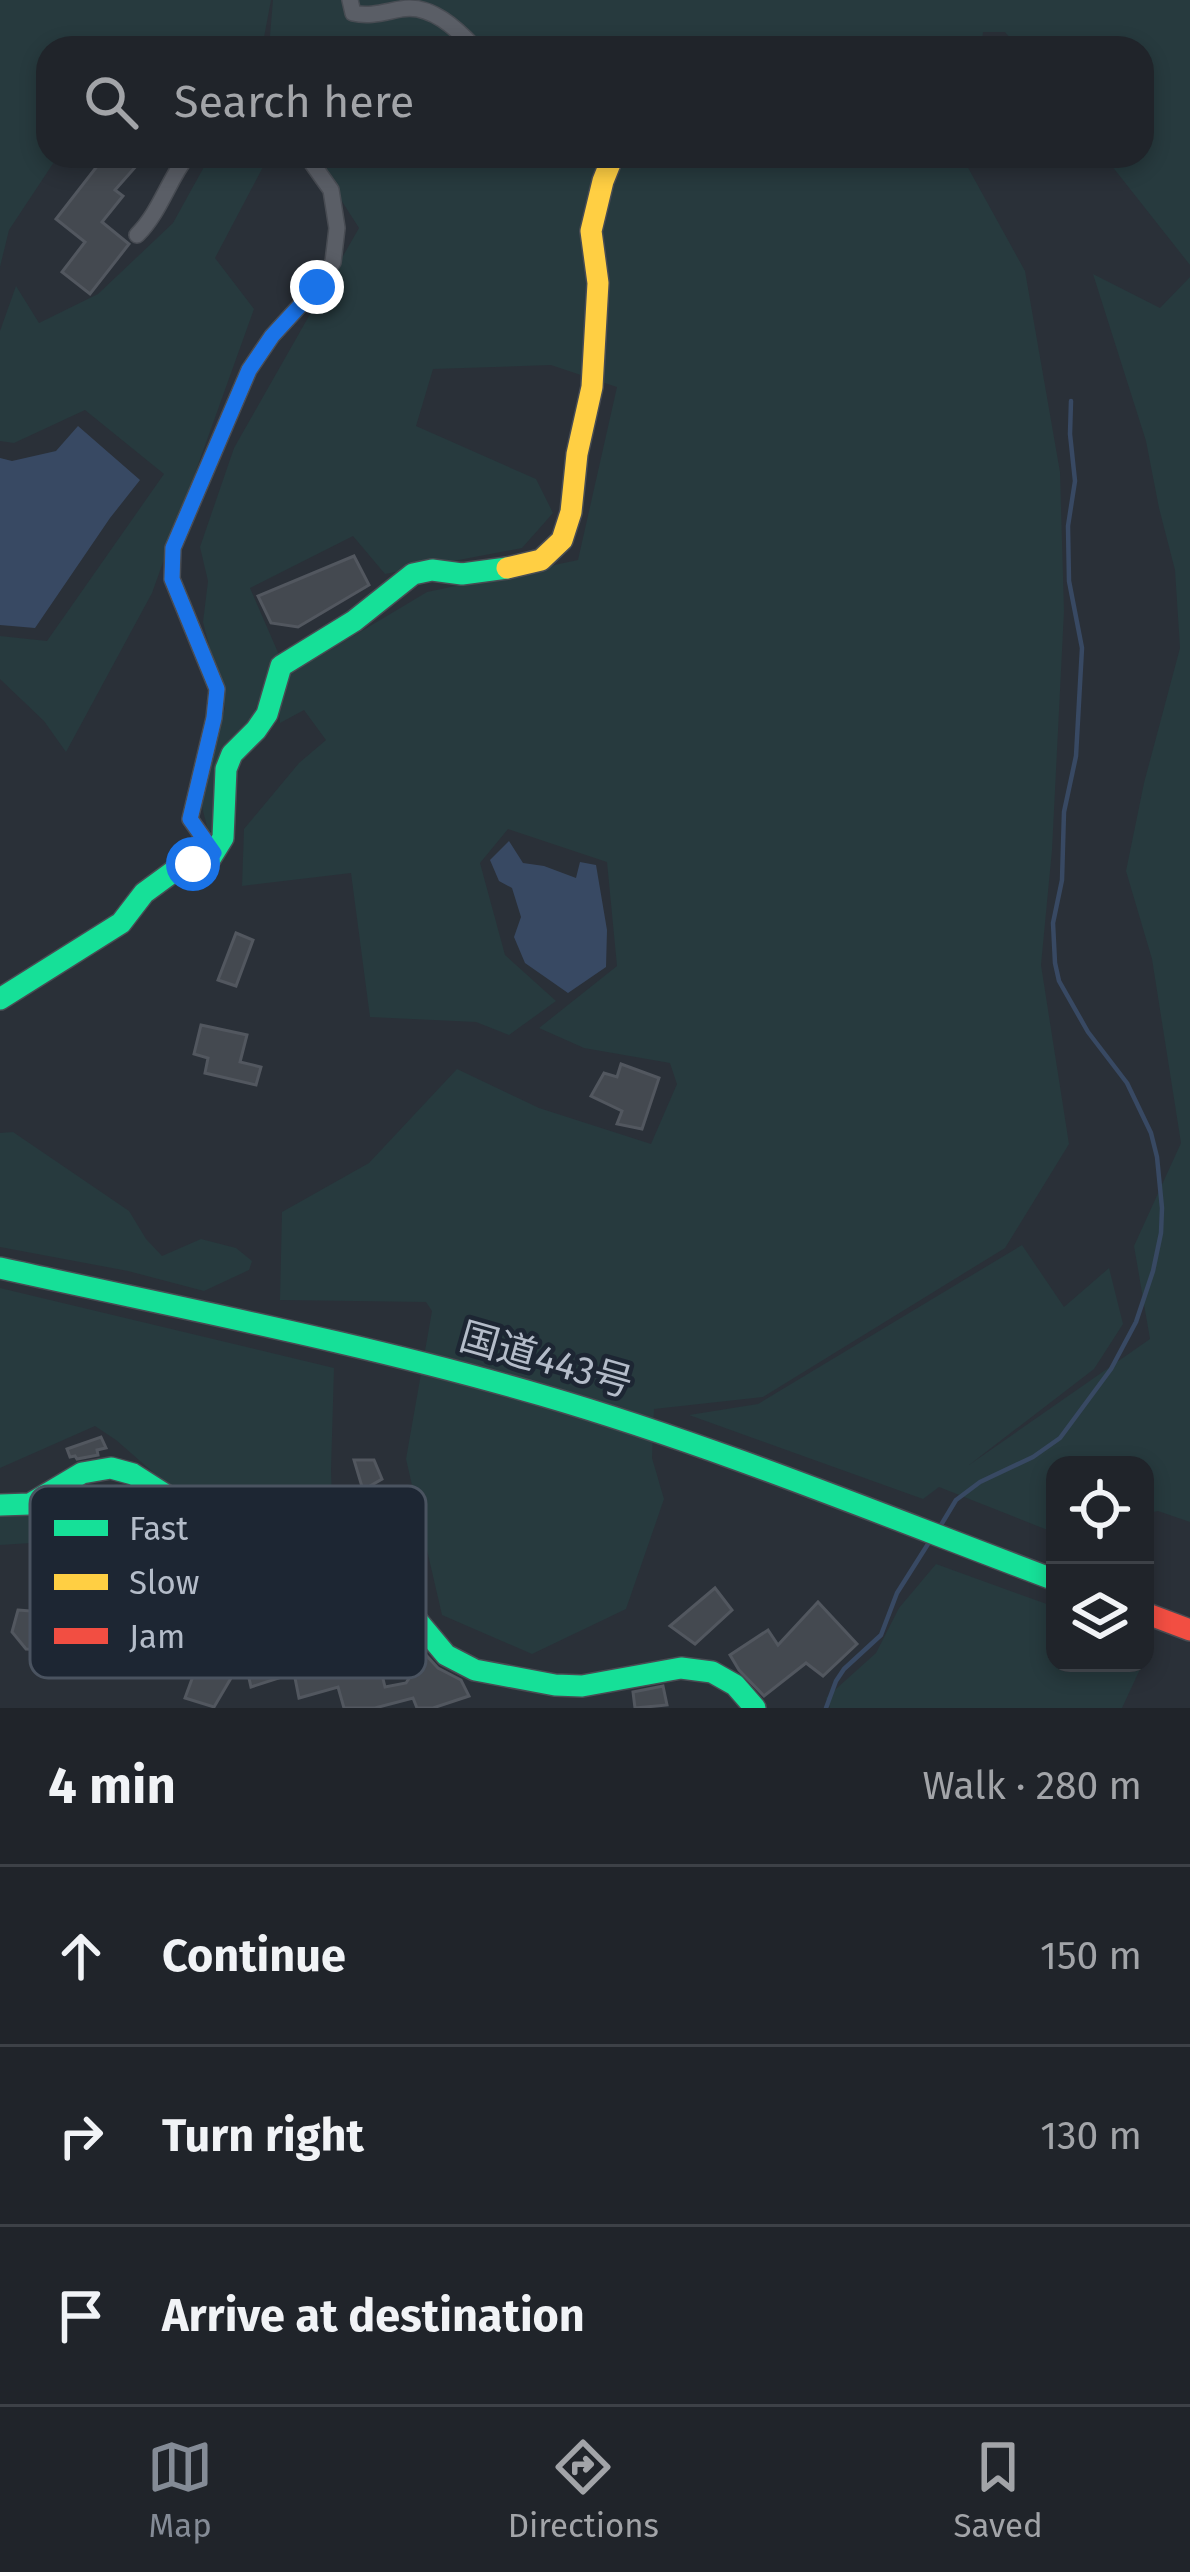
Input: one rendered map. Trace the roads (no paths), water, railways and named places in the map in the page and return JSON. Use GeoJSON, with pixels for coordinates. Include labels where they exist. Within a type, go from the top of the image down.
{"type":"FeatureCollection","features":[{"type":"Feature","properties":{"kind":"main road"},"geometry":{"type":"LineString","coordinates":[[0,999],[121,923],[144,893],[174,871],[209,859],[223,838],[226,769],[232,754],[267,714],[281,666],[354,621],[413,574],[432,570],[462,574],[524,565],[541,560],[562,540],[572,512],[575,466],[592,387],[598,283],[591,231],[608,168]]}},
{"type":"Feature","properties":{"kind":"main road","name":"国道443号"},"geometry":{"type":"LineString","coordinates":[[0,1268],[448,1369],[546,1396],[667,1434],[1046,1577]]}},
{"type":"Feature","properties":{"kind":"main road"},"geometry":{"type":"LineString","coordinates":[[60,1486],[82,1473],[111,1468],[152,1486]]}},
{"type":"Feature","properties":{"kind":"main road"},"geometry":{"type":"LineString","coordinates":[[0,1505],[30,1504]]}},
{"type":"Feature","properties":{"kind":"main road"},"geometry":{"type":"LineString","coordinates":[[1154,1616],[1190,1630]]}},
{"type":"Feature","properties":{"kind":"main road"},"geometry":{"type":"LineString","coordinates":[[426,1631],[446,1654],[476,1670],[582,1686],[681,1668],[712,1672],[735,1685],[755,1708]]}},
{"type":"Feature","properties":{"kind":"street"},"geometry":{"type":"LineString","coordinates":[[350,0],[353,13],[366,16],[406,7],[426,11],[463,36]]}},
{"type":"Feature","properties":{"kind":"street"},"geometry":{"type":"LineString","coordinates":[[137,235],[150,221],[178,168]]}},
{"type":"Feature","properties":{"kind":"street"},"geometry":{"type":"LineString","coordinates":[[214,853],[190,819],[217,689],[172,579],[173,548],[249,370],[333,262],[338,228],[331,190],[315,168]]}},
{"type":"Feature","properties":{"kind":"water"},"geometry":{"type":"Polygon","coordinates":[[[78,426],[140,480],[35,628],[0,625],[0,458],[12,461],[56,451],[78,426]]]}},
{"type":"Feature","properties":{"kind":"water"},"geometry":{"type":"Polygon","coordinates":[[[509,841],[523,863],[576,878],[580,862],[596,865],[607,930],[606,967],[568,993],[525,963],[514,937],[521,917],[512,888],[499,881],[490,860],[509,841]]]}},
{"type":"Feature","properties":{"kind":"waterway"},"geometry":{"type":"LineString","coordinates":[[941,1525],[956,1500],[980,1482],[1033,1457],[1060,1438],[1111,1369],[1136,1322],[1161,1233],[1151,1133],[1127,1083],[1088,1032],[1059,981],[1055,963],[1053,923],[1062,880],[1064,812],[1076,756],[1082,648],[1069,581],[1068,526],[1075,481],[1071,401]]}},
{"type":"Feature","properties":{"kind":"waterway"},"geometry":{"type":"LineString","coordinates":[[826,1708],[844,1669],[881,1635],[897,1593],[928,1544]]}}]}
